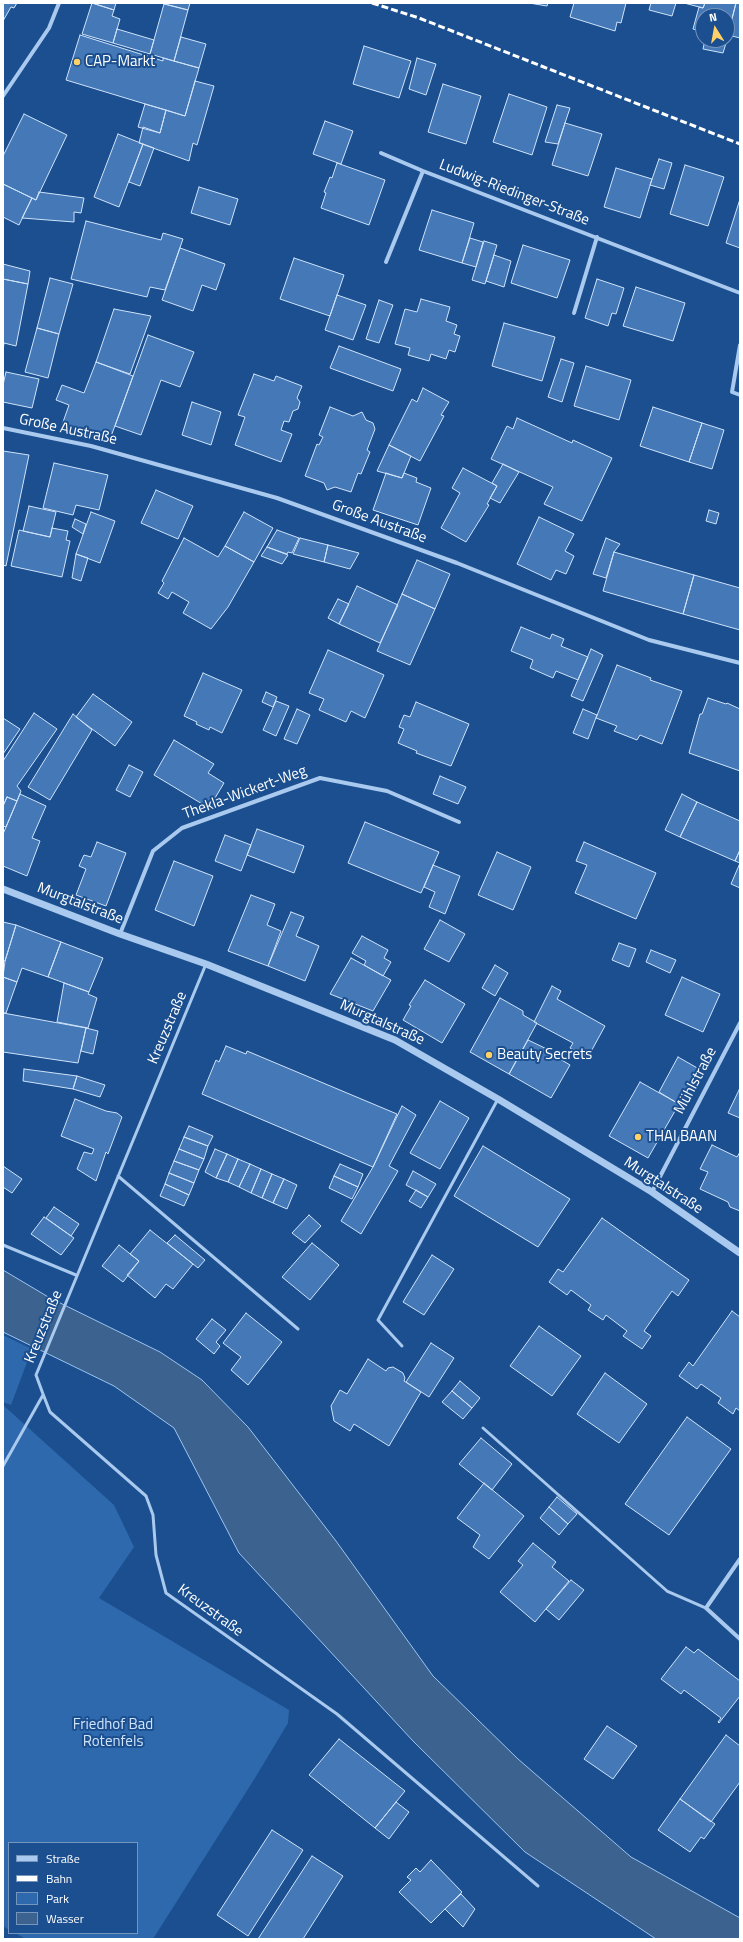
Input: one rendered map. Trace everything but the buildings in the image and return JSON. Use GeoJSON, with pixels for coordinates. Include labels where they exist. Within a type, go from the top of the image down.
{"type":"FeatureCollection","features":[{"type":"Feature","properties":{"kind":"street"},"geometry":{"type":"LineString","coordinates":[[3,96],[49,28],[59,3]]}},
{"type":"Feature","properties":{"kind":"street","name":"Ludwig-Riedinger-Straße"},"geometry":{"type":"LineString","coordinates":[[381,153],[423,171],[740,293]]}},
{"type":"Feature","properties":{"kind":"street","name":"Ludwig-Riedinger-Straße"},"geometry":{"type":"LineString","coordinates":[[386,262],[423,171]]}},
{"type":"Feature","properties":{"kind":"street","name":"Ludwig-Riedinger-Straße"},"geometry":{"type":"LineString","coordinates":[[574,313],[597,237]]}},
{"type":"Feature","properties":{"kind":"street"},"geometry":{"type":"LineString","coordinates":[[740,345],[732,392],[740,395]]}},
{"type":"Feature","properties":{"kind":"street","name":"Große Austraße"},"geometry":{"type":"LineString","coordinates":[[3,428],[92,446],[277,498],[457,563],[649,640],[740,663]]}},
{"type":"Feature","properties":{"kind":"street","name":"Thekla-Wickert-Weg"},"geometry":{"type":"LineString","coordinates":[[120,934],[153,851],[182,828],[320,778],[387,791],[459,822]]}},
{"type":"Feature","properties":{"kind":"street","name":"Murgtalstraße"},"geometry":{"type":"LineString","coordinates":[[3,889],[120,934],[206,964],[395,1040],[498,1099],[652,1192],[740,1253]]}},
{"type":"Feature","properties":{"kind":"street","name":"Mühlstraße"},"geometry":{"type":"LineString","coordinates":[[652,1192],[740,1023]]}},
{"type":"Feature","properties":{"kind":"street"},"geometry":{"type":"LineString","coordinates":[[740,1559],[706,1608],[740,1639]]}},
{"type":"Feature","properties":{"kind":"lane","name":"Kreuzstraße"},"geometry":{"type":"LineString","coordinates":[[206,964],[36,1375],[50,1412],[146,1496],[153,1515],[156,1555],[166,1593],[343,1719],[538,1886]]}},
{"type":"Feature","properties":{"kind":"lane"},"geometry":{"type":"LineString","coordinates":[[402,1346],[378,1320],[498,1099]]}},
{"type":"Feature","properties":{"kind":"lane"},"geometry":{"type":"LineString","coordinates":[[118,1176],[298,1329]]}},
{"type":"Feature","properties":{"kind":"lane"},"geometry":{"type":"LineString","coordinates":[[3,1245],[76,1276]]}},
{"type":"Feature","properties":{"kind":"lane"},"geometry":{"type":"LineString","coordinates":[[3,1466],[43,1394]]}},
{"type":"Feature","properties":{"kind":"lane"},"geometry":{"type":"LineString","coordinates":[[483,1428],[667,1591],[706,1608]]}},
{"type":"Feature","properties":{"kind":"green space"},"geometry":{"type":"Polygon","coordinates":[[[3,1335],[32,1349],[11,1405],[3,1402],[3,1335]]]}},
{"type":"Feature","properties":{"kind":"green space","name":"Friedhof Bad Rotenfels"},"geometry":{"type":"Polygon","coordinates":[[[3,1405],[114,1505],[134,1547],[99,1598],[289,1710],[288,1723],[153,1939],[26,1939],[17,1934],[138,1934],[138,1842],[8,1842],[8,1929],[3,1926],[3,1405]]]}},
{"type":"Feature","properties":{"kind":"water"},"geometry":{"type":"Polygon","coordinates":[[[3,1270],[50,1298],[160,1352],[202,1380],[248,1427],[336,1541],[433,1676],[518,1759],[631,1857],[740,1918],[740,1939],[656,1939],[525,1852],[413,1741],[239,1553],[174,1428],[114,1386],[3,1332],[3,1270]]]}},
{"type":"Feature","properties":{"kind":"railway"},"geometry":{"type":"LineString","coordinates":[[372,3],[419,18],[740,144]]}},
{"type":"Feature","properties":{"kind":"place","name":"CAP-Markt"},"geometry":{"type":"Point","coordinates":[77,62]}},
{"type":"Feature","properties":{"kind":"place","name":"Beauty Secrets"},"geometry":{"type":"Point","coordinates":[489,1055]}},
{"type":"Feature","properties":{"kind":"place","name":"THAI BAAN"},"geometry":{"type":"Point","coordinates":[638,1137]}}]}
